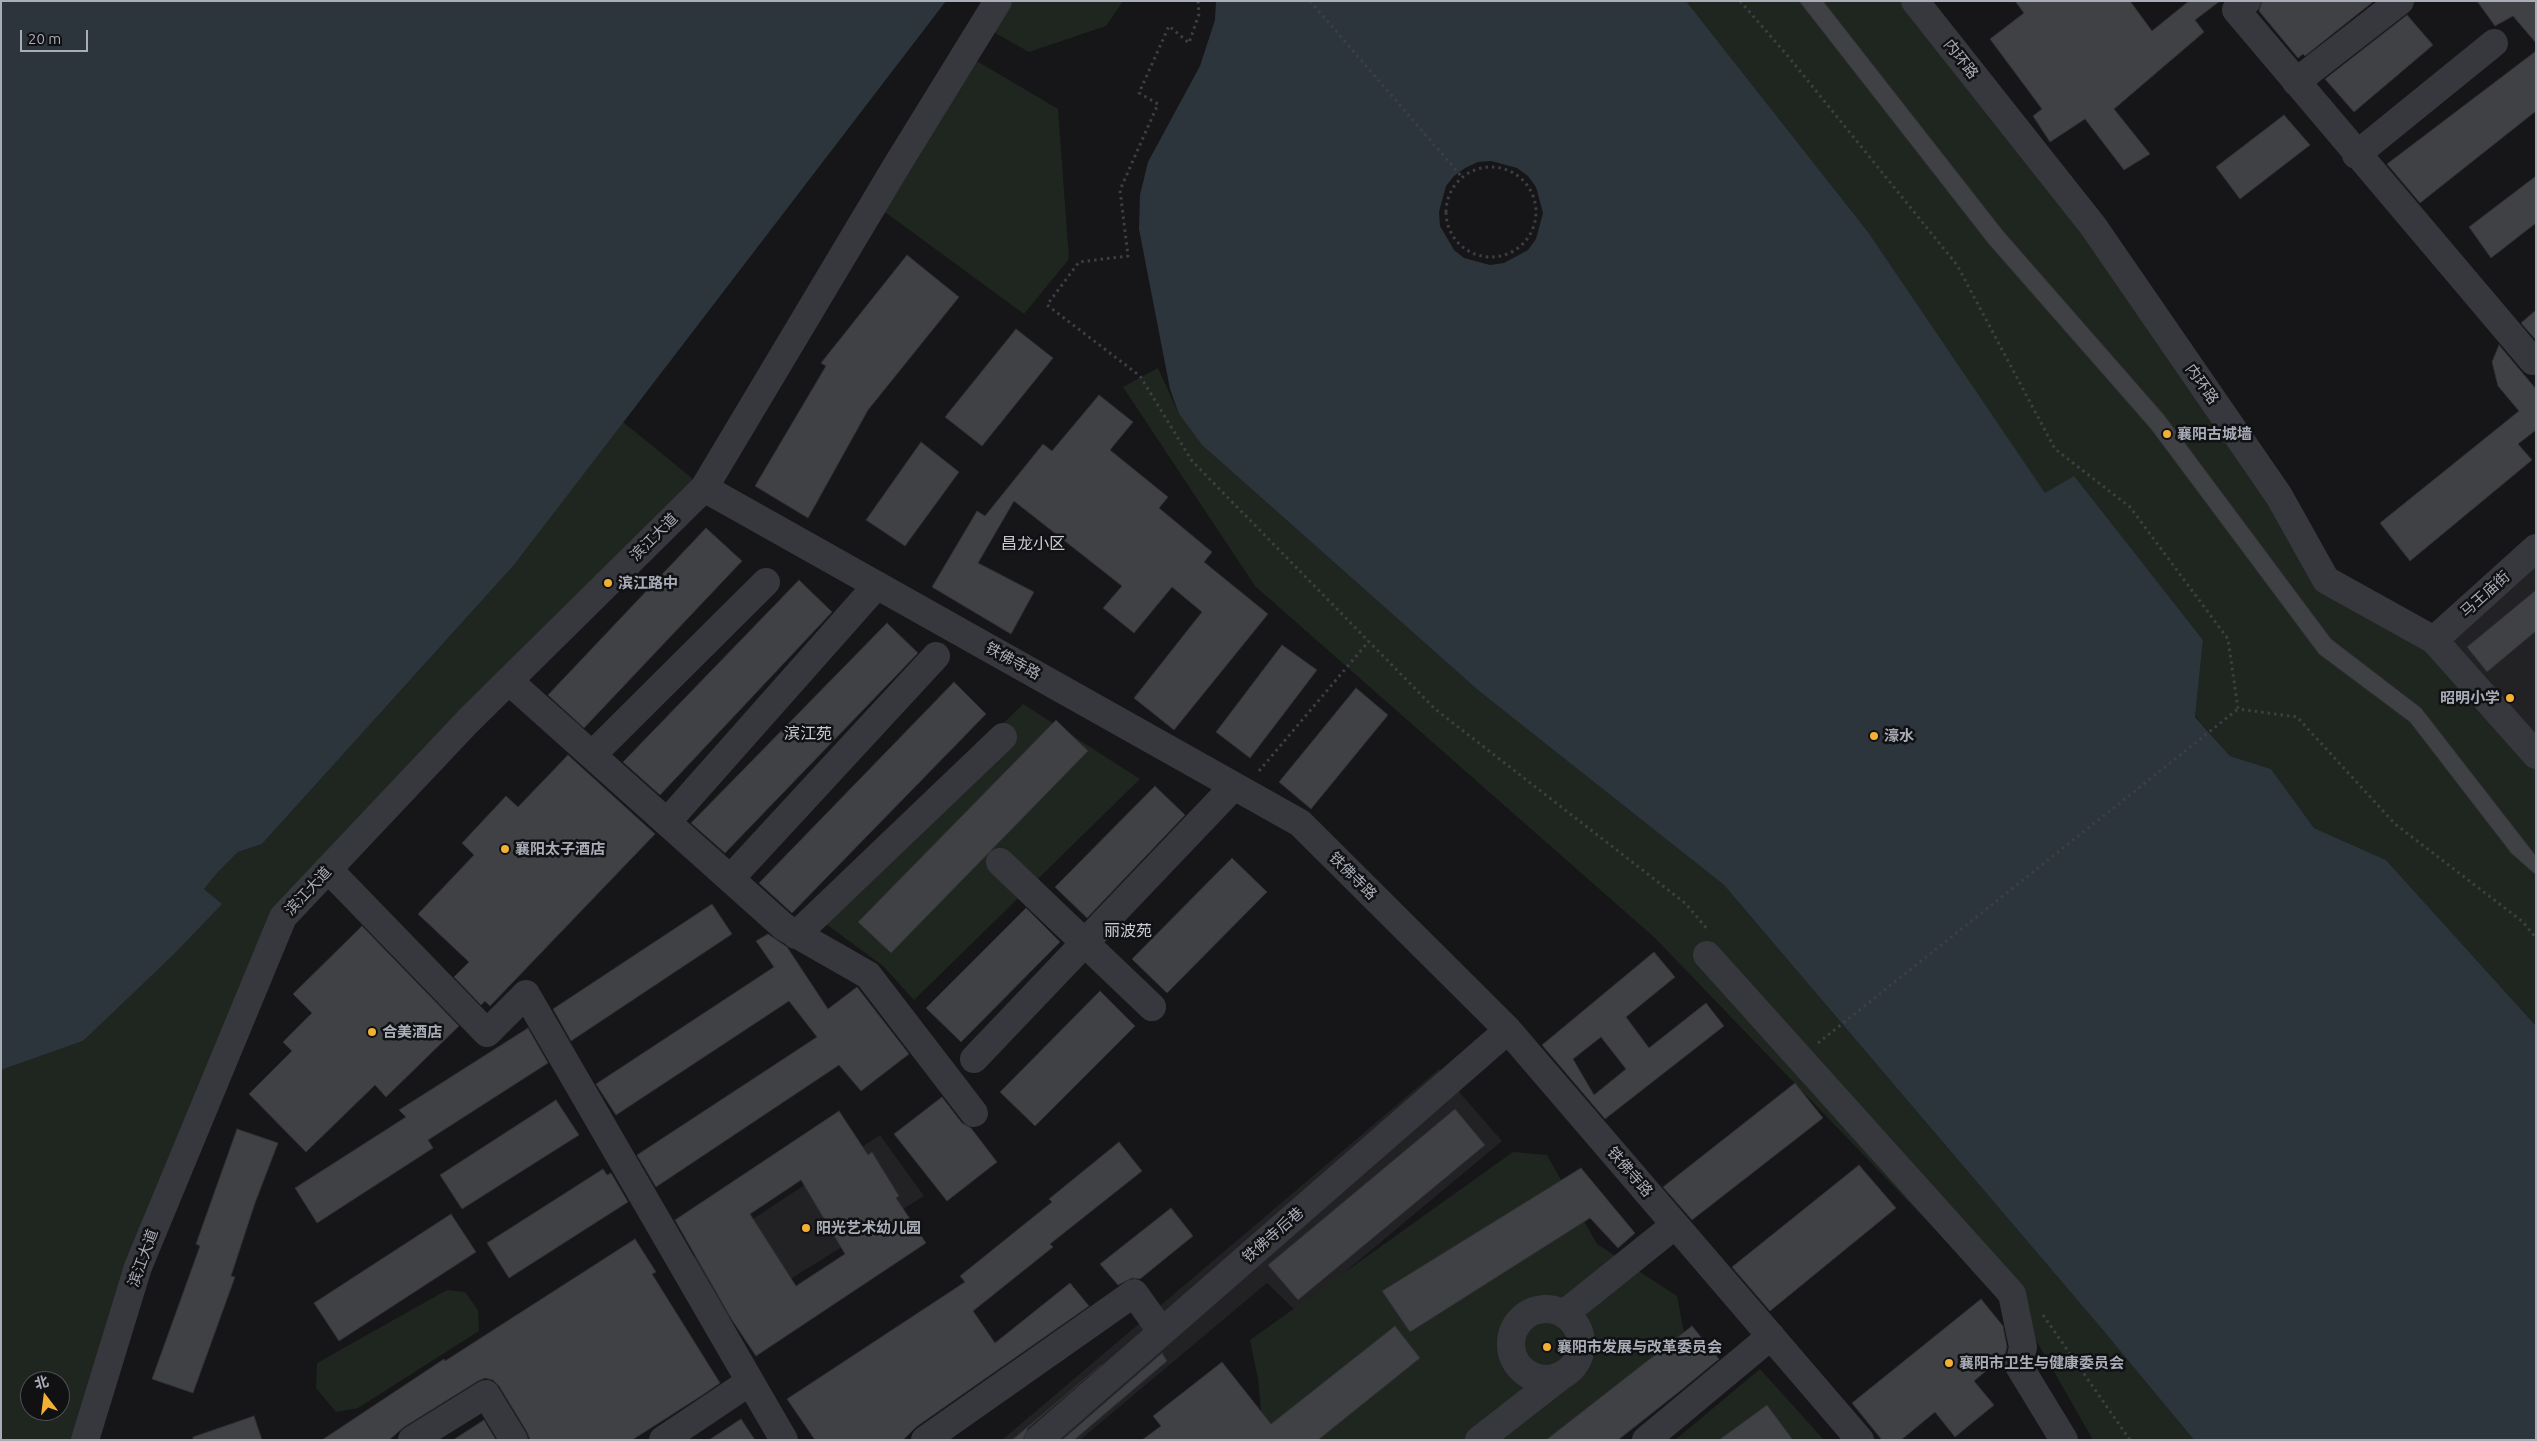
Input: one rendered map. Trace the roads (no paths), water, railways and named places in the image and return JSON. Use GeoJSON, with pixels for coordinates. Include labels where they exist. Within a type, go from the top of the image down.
{"type":"FeatureCollection","features":[{"type":"Feature","properties":{"kind":"street","name":"滨江大道"},"geometry":{"type":"LineString","coordinates":[[85,1440],[138,1267],[283,917],[509,681],[704,488],[897,165],[998,1]]}},
{"type":"Feature","properties":{"kind":"street","name":"内环路"},"geometry":{"type":"LineString","coordinates":[[1915,1],[2093,226],[2279,496],[2326,580],[2434,640],[2536,755]]}},
{"type":"Feature","properties":{"kind":"street"},"geometry":{"type":"LineString","coordinates":[[2247,1],[2236,10],[2356,155],[2533,361],[2536,358]]}},
{"type":"Feature","properties":{"kind":"street"},"geometry":{"type":"LineString","coordinates":[[2296,82],[2400,1]]}},
{"type":"Feature","properties":{"kind":"street"},"geometry":{"type":"LineString","coordinates":[[2356,155],[2494,43]]}},
{"type":"Feature","properties":{"kind":"street","name":"铁佛寺路"},"geometry":{"type":"LineString","coordinates":[[704,488],[1300,823],[1508,1030],[1860,1440]]}},
{"type":"Feature","properties":{"kind":"street","name":"马王庙街"},"geometry":{"type":"LineString","coordinates":[[2434,640],[2536,548]]}},
{"type":"Feature","properties":{"kind":"street"},"geometry":{"type":"LineString","coordinates":[[592,755],[766,582]]}},
{"type":"Feature","properties":{"kind":"street"},"geometry":{"type":"LineString","coordinates":[[667,822],[878,585]]}},
{"type":"Feature","properties":{"kind":"street"},"geometry":{"type":"LineString","coordinates":[[730,879],[936,656]]}},
{"type":"Feature","properties":{"kind":"street"},"geometry":{"type":"LineString","coordinates":[[509,681],[784,927],[868,975],[974,1113]]}},
{"type":"Feature","properties":{"kind":"street"},"geometry":{"type":"LineString","coordinates":[[796,934],[1002,737]]}},
{"type":"Feature","properties":{"kind":"street"},"geometry":{"type":"LineString","coordinates":[[974,1059],[1238,788]]}},
{"type":"Feature","properties":{"kind":"street"},"geometry":{"type":"LineString","coordinates":[[1000,862],[1152,1007]]}},
{"type":"Feature","properties":{"kind":"street"},"geometry":{"type":"LineString","coordinates":[[328,869],[487,1033],[526,994],[784,1440]]}},
{"type":"Feature","properties":{"kind":"street"},"geometry":{"type":"LineString","coordinates":[[1709,944],[2012,1294],[2022,1347],[2020,1366],[2064,1440]]}},
{"type":"Feature","properties":{"kind":"street","name":"铁佛寺后巷"},"geometry":{"type":"LineString","coordinates":[[1038,1440],[1508,1030]]}},
{"type":"Feature","properties":{"kind":"street"},"geometry":{"type":"LineString","coordinates":[[1564,1314],[1675,1225]]}},
{"type":"Feature","properties":{"kind":"street"},"geometry":{"type":"LineString","coordinates":[[925,1440],[1134,1293],[1162,1332]]}},
{"type":"Feature","properties":{"kind":"street"},"geometry":{"type":"LineString","coordinates":[[1479,1440],[1567,1372],[1578,1359],[1581,1342],[1579,1330],[1564,1314],[1553,1310],[1541,1309],[1530,1313],[1521,1320],[1514,1330],[1511,1340],[1516,1362],[1524,1371],[1534,1377],[1545,1379],[1557,1377],[1567,1372]]}},
{"type":"Feature","properties":{"kind":"street"},"geometry":{"type":"LineString","coordinates":[[1646,1440],[1771,1336]]}},
{"type":"Feature","properties":{"kind":"street"},"geometry":{"type":"LineString","coordinates":[[663,1440],[738,1389]]}},
{"type":"Feature","properties":{"kind":"street"},"geometry":{"type":"LineString","coordinates":[[412,1440],[486,1394],[514,1440]]}},
{"type":"Feature","properties":{"kind":"place","name":"襄阳古城墙"},"geometry":{"type":"Point","coordinates":[2167,434]}},
{"type":"Feature","properties":{"kind":"place","name":"滨江路中"},"geometry":{"type":"Point","coordinates":[608,583]}},
{"type":"Feature","properties":{"kind":"place","name":"昭明小学"},"geometry":{"type":"Point","coordinates":[2510,698]}},
{"type":"Feature","properties":{"kind":"place","name":"濠水"},"geometry":{"type":"Point","coordinates":[1874,736]}},
{"type":"Feature","properties":{"kind":"place","name":"襄阳太子酒店"},"geometry":{"type":"Point","coordinates":[505,849]}},
{"type":"Feature","properties":{"kind":"place","name":"合美酒店"},"geometry":{"type":"Point","coordinates":[372,1032]}},
{"type":"Feature","properties":{"kind":"place","name":"阳光艺术幼儿园"},"geometry":{"type":"Point","coordinates":[806,1228]}},
{"type":"Feature","properties":{"kind":"place","name":"襄阳市发展与改革委员会"},"geometry":{"type":"Point","coordinates":[1547,1347]}},
{"type":"Feature","properties":{"kind":"place","name":"襄阳市卫生与健康委员会"},"geometry":{"type":"Point","coordinates":[1949,1363]}},
{"type":"Feature","properties":{"kind":"district","name":"昌龙小区"},"geometry":{"type":"Point","coordinates":[1033,544]}},
{"type":"Feature","properties":{"kind":"district","name":"滨江苑"},"geometry":{"type":"Point","coordinates":[808,734]}},
{"type":"Feature","properties":{"kind":"district","name":"丽波苑"},"geometry":{"type":"Point","coordinates":[1128,931]}}]}
